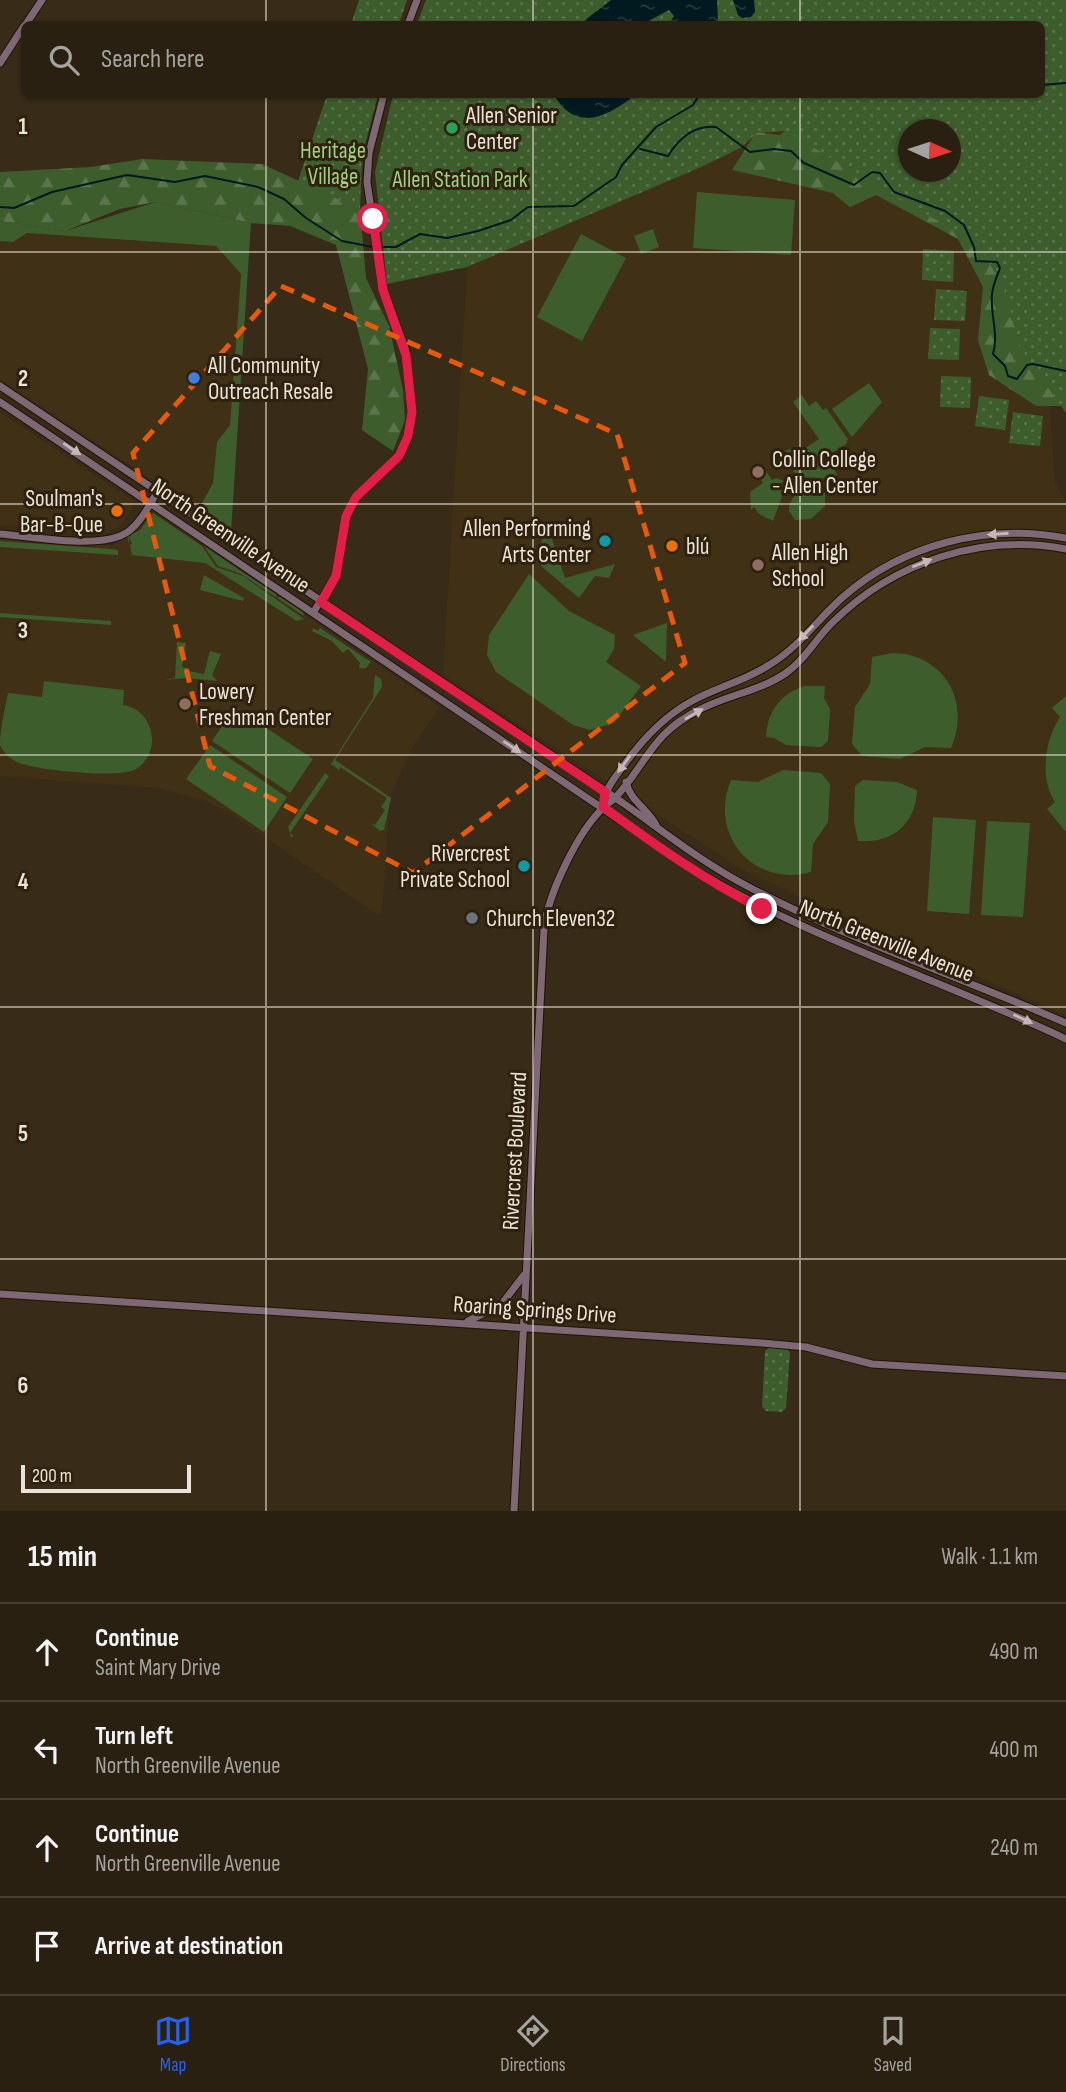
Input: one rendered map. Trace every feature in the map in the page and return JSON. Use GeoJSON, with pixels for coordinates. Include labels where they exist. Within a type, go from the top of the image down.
{"type":"FeatureCollection","features":[{"type":"Feature","properties":{"kind":"street"},"geometry":{"type":"LineString","coordinates":[[28,21],[42,0]]}},
{"type":"Feature","properties":{"kind":"street"},"geometry":{"type":"LineString","coordinates":[[409,21],[417,0]]}},
{"type":"Feature","properties":{"kind":"street"},"geometry":{"type":"LineString","coordinates":[[0,63],[21,31]]}},
{"type":"Feature","properties":{"kind":"street"},"geometry":{"type":"LineString","coordinates":[[313,613],[336,576],[346,516],[356,497],[399,456],[408,436],[412,412],[406,355],[382,283],[373,219],[368,162],[383,98]]}},
{"type":"Feature","properties":{"kind":"street","name":"North Greenville Avenue"},"geometry":{"type":"LineString","coordinates":[[0,386],[656,826],[696,857],[746,886],[810,917],[1066,1023]]}},
{"type":"Feature","properties":{"kind":"street","name":"North Greenville Avenue"},"geometry":{"type":"LineString","coordinates":[[0,402],[691,868],[740,898],[805,929],[979,999],[1066,1039]]}},
{"type":"Feature","properties":{"kind":"street"},"geometry":{"type":"LineString","coordinates":[[0,534],[94,541],[113,538],[130,530],[158,491]]}},
{"type":"Feature","properties":{"kind":"street","name":"Rivercrest Boulevard"},"geometry":{"type":"LineString","coordinates":[[603,807],[605,792],[647,736],[670,715],[694,700],[757,673],[781,658],[824,614],[873,575],[918,551],[967,538],[1023,533],[1066,538]]}},
{"type":"Feature","properties":{"kind":"street","name":"Rivercrest Boulevard"},"geometry":{"type":"LineString","coordinates":[[514,1511],[546,916],[562,872],[603,807],[615,799],[644,755],[674,726],[699,709],[786,673],[812,649],[831,624],[876,586],[932,559],[979,548],[1017,545],[1066,549]]}},
{"type":"Feature","properties":{"kind":"street"},"geometry":{"type":"LineString","coordinates":[[450,706],[457,694]]}},
{"type":"Feature","properties":{"kind":"street"},"geometry":{"type":"LineString","coordinates":[[626,782],[630,794],[649,812],[656,826]]}},
{"type":"Feature","properties":{"kind":"street"},"geometry":{"type":"LineString","coordinates":[[460,1324],[483,1317],[501,1306],[517,1289],[527,1268]]}},
{"type":"Feature","properties":{"kind":"street","name":"Roaring Springs Drive"},"geometry":{"type":"LineString","coordinates":[[0,1294],[794,1345],[872,1364],[1066,1376]]}},
{"type":"Feature","properties":{"kind":"highlighted area"},"geometry":{"type":"Polygon","coordinates":[[[281,286],[617,434],[685,663],[413,873],[210,766],[133,453],[281,286]]]}},
{"type":"Feature","properties":{"kind":"shaded area","name":"Allen High School"},"geometry":{"type":"Polygon","coordinates":[[[786,131],[975,239],[1049,396],[1055,483],[1066,501],[1066,1016],[746,872],[443,675],[467,267],[701,167],[757,133],[786,131]]]}},
{"type":"Feature","properties":{"kind":"shaded area"},"geometry":{"type":"Polygon","coordinates":[[[27,233],[216,246],[241,274],[230,425],[217,442],[213,483],[198,510],[0,379],[0,241],[13,242],[27,233]]]}},
{"type":"Feature","properties":{"kind":"shaded area"},"geometry":{"type":"Polygon","coordinates":[[[0,412],[132,500],[132,509],[119,527],[105,533],[0,525],[0,412]]]}},
{"type":"Feature","properties":{"kind":"shaded area","name":"Lowery Freshman Center"},"geometry":{"type":"Polygon","coordinates":[[[149,512],[154,512],[439,708],[412,748],[390,797],[382,913],[375,913],[228,812],[206,801],[157,788],[0,776],[0,538],[55,544],[114,545],[136,531],[149,512]]]}},
{"type":"Feature","properties":{"kind":"green space"},"geometry":{"type":"Polygon","coordinates":[[[359,0],[407,0],[400,21],[352,21],[359,0]]]}},
{"type":"Feature","properties":{"kind":"green space","name":"Allen Station Park"},"geometry":{"type":"Polygon","coordinates":[[[426,0],[1066,0],[1066,413],[1019,346],[1006,291],[975,239],[922,213],[786,131],[757,133],[740,148],[701,167],[467,267],[387,284],[375,172],[392,98],[1045,98],[1045,21],[418,21],[426,0]]]}},
{"type":"Feature","properties":{"kind":"green space","name":"Heritage Village"},"geometry":{"type":"Polygon","coordinates":[[[326,98],[377,98],[362,156],[360,209],[298,181],[326,98]]]}},
{"type":"Feature","properties":{"kind":"green space"},"geometry":{"type":"Polygon","coordinates":[[[791,126],[898,168],[898,182],[923,182],[967,211],[1066,406],[1036,406],[989,375],[978,340],[983,287],[958,239],[876,195],[850,207],[833,193],[732,170],[756,132],[780,135],[791,126]]]}},
{"type":"Feature","properties":{"kind":"green space"},"geometry":{"type":"Polygon","coordinates":[[[142,159],[262,164],[360,209],[366,278],[389,326],[403,390],[405,420],[393,451],[362,430],[368,369],[336,245],[290,226],[251,223],[155,202],[120,209],[65,231],[0,221],[0,172],[91,167],[142,159]]]}},
{"type":"Feature","properties":{"kind":"green space"},"geometry":{"type":"Polygon","coordinates":[[[697,192],[795,200],[791,255],[693,248],[697,192]]]}},
{"type":"Feature","properties":{"kind":"green space"},"geometry":{"type":"Polygon","coordinates":[[[155,202],[251,223],[231,532],[198,510],[213,483],[217,442],[230,425],[241,274],[216,246],[27,233],[13,242],[0,241],[0,221],[65,231],[155,202]]]}},
{"type":"Feature","properties":{"kind":"green space"},"geometry":{"type":"Polygon","coordinates":[[[653,229],[659,247],[641,254],[634,236],[653,229]]]}},
{"type":"Feature","properties":{"kind":"green space"},"geometry":{"type":"Polygon","coordinates":[[[581,234],[626,258],[582,341],[537,317],[581,234]]]}},
{"type":"Feature","properties":{"kind":"green space"},"geometry":{"type":"Polygon","coordinates":[[[923,249],[954,251],[953,282],[922,280],[923,249]]]}},
{"type":"Feature","properties":{"kind":"green space"},"geometry":{"type":"Polygon","coordinates":[[[936,289],[967,291],[965,321],[934,320],[936,289]]]}},
{"type":"Feature","properties":{"kind":"green space"},"geometry":{"type":"Polygon","coordinates":[[[930,328],[960,329],[959,360],[928,359],[930,328]]]}},
{"type":"Feature","properties":{"kind":"green space"},"geometry":{"type":"Polygon","coordinates":[[[941,376],[971,377],[970,408],[940,407],[941,376]]]}},
{"type":"Feature","properties":{"kind":"green space"},"geometry":{"type":"Polygon","coordinates":[[[869,383],[882,402],[852,437],[832,409],[869,383]]]}},
{"type":"Feature","properties":{"kind":"green space"},"geometry":{"type":"Polygon","coordinates":[[[802,395],[809,406],[816,401],[823,410],[826,408],[848,439],[846,444],[829,455],[837,475],[834,479],[802,477],[793,472],[797,462],[785,451],[792,448],[801,451],[819,439],[793,402],[802,395]]]}},
{"type":"Feature","properties":{"kind":"green space"},"geometry":{"type":"Polygon","coordinates":[[[979,396],[1009,400],[1005,430],[975,426],[979,396]]]}},
{"type":"Feature","properties":{"kind":"green space"},"geometry":{"type":"Polygon","coordinates":[[[1013,412],[1043,416],[1040,446],[1009,443],[1013,412]]]}},
{"type":"Feature","properties":{"kind":"green space"},"geometry":{"type":"Polygon","coordinates":[[[766,471],[772,480],[776,478],[784,481],[781,483],[785,488],[773,521],[759,514],[754,507],[751,510],[750,492],[763,483],[761,479],[766,471]]]}},
{"type":"Feature","properties":{"kind":"green space"},"geometry":{"type":"Polygon","coordinates":[[[813,486],[825,493],[825,506],[811,519],[795,520],[789,511],[793,498],[813,486]]]}},
{"type":"Feature","properties":{"kind":"green space"},"geometry":{"type":"Polygon","coordinates":[[[153,513],[202,546],[216,567],[243,576],[304,619],[297,621],[205,563],[132,555],[132,544],[129,536],[129,544],[127,536],[140,530],[153,513]]]}},
{"type":"Feature","properties":{"kind":"green space"},"geometry":{"type":"Polygon","coordinates":[[[542,524],[550,533],[565,578],[615,564],[609,578],[595,576],[579,598],[541,566],[542,524]]]}},
{"type":"Feature","properties":{"kind":"green space"},"geometry":{"type":"Polygon","coordinates":[[[0,541],[112,549],[118,550],[118,555],[0,547],[0,541]]]}},
{"type":"Feature","properties":{"kind":"green space"},"geometry":{"type":"Polygon","coordinates":[[[204,546],[277,595],[276,597],[241,574],[218,566],[204,546]]]}},
{"type":"Feature","properties":{"kind":"green space"},"geometry":{"type":"Polygon","coordinates":[[[529,574],[569,611],[615,635],[614,649],[606,662],[641,686],[614,723],[590,730],[573,725],[496,672],[487,655],[489,635],[529,574]]]}},
{"type":"Feature","properties":{"kind":"green space"},"geometry":{"type":"Polygon","coordinates":[[[204,575],[244,598],[243,601],[200,590],[204,575]]]}},
{"type":"Feature","properties":{"kind":"green space"},"geometry":{"type":"Polygon","coordinates":[[[280,597],[303,612],[304,616],[277,598],[280,597]]]}},
{"type":"Feature","properties":{"kind":"green space"},"geometry":{"type":"Polygon","coordinates":[[[0,613],[111,621],[111,625],[0,617],[0,613]]]}},
{"type":"Feature","properties":{"kind":"green space"},"geometry":{"type":"Polygon","coordinates":[[[667,623],[666,659],[665,661],[633,635],[667,623]]]}},
{"type":"Feature","properties":{"kind":"green space"},"geometry":{"type":"Polygon","coordinates":[[[313,628],[318,631],[320,628],[371,662],[366,668],[359,668],[360,663],[348,649],[343,653],[332,641],[312,631],[313,628]]]}},
{"type":"Feature","properties":{"kind":"green space"},"geometry":{"type":"Polygon","coordinates":[[[177,642],[186,643],[182,667],[188,668],[186,678],[164,680],[175,678],[177,642]]]}},
{"type":"Feature","properties":{"kind":"green space"},"geometry":{"type":"Polygon","coordinates":[[[210,651],[221,654],[212,675],[217,681],[187,678],[189,671],[204,674],[210,651]]]}},
{"type":"Feature","properties":{"kind":"green space"},"geometry":{"type":"Polygon","coordinates":[[[893,653],[927,662],[949,684],[958,714],[951,748],[925,747],[900,759],[862,756],[852,744],[855,707],[870,684],[872,657],[893,653]]]}},
{"type":"Feature","properties":{"kind":"green space"},"geometry":{"type":"Polygon","coordinates":[[[375,675],[381,679],[382,687],[335,760],[391,798],[384,830],[380,831],[370,823],[375,825],[385,810],[381,807],[387,798],[340,767],[339,770],[331,764],[373,698],[375,675]]]}},
{"type":"Feature","properties":{"kind":"green space"},"geometry":{"type":"Polygon","coordinates":[[[44,681],[124,690],[123,705],[142,714],[151,733],[150,753],[144,762],[127,772],[97,773],[43,768],[19,763],[11,758],[0,745],[8,693],[42,697],[44,681]]]}},
{"type":"Feature","properties":{"kind":"green space"},"geometry":{"type":"Polygon","coordinates":[[[805,686],[825,686],[824,698],[830,709],[828,741],[821,747],[786,745],[766,737],[769,720],[776,705],[788,694],[805,686]]]}},
{"type":"Feature","properties":{"kind":"green space"},"geometry":{"type":"Polygon","coordinates":[[[1066,696],[1066,832],[1047,809],[1055,802],[1047,782],[1046,759],[1051,737],[1060,717],[1052,708],[1066,696]]]}},
{"type":"Feature","properties":{"kind":"green space"},"geometry":{"type":"Polygon","coordinates":[[[235,707],[313,759],[290,793],[212,741],[235,707]]]}},
{"type":"Feature","properties":{"kind":"green space"},"geometry":{"type":"Polygon","coordinates":[[[210,745],[287,797],[264,832],[186,779],[210,745]]]}},
{"type":"Feature","properties":{"kind":"green space"},"geometry":{"type":"Polygon","coordinates":[[[783,770],[821,773],[830,784],[828,822],[813,844],[811,872],[790,875],[771,872],[755,864],[741,853],[731,837],[726,820],[725,800],[731,780],[758,782],[783,770]]]}},
{"type":"Feature","properties":{"kind":"green space"},"geometry":{"type":"Polygon","coordinates":[[[325,773],[329,776],[290,833],[294,836],[291,837],[288,827],[325,773]]]}},
{"type":"Feature","properties":{"kind":"green space"},"geometry":{"type":"Polygon","coordinates":[[[863,780],[897,782],[917,790],[916,802],[907,822],[891,835],[870,841],[858,841],[854,821],[855,786],[863,780]]]}},
{"type":"Feature","properties":{"kind":"green space"},"geometry":{"type":"Polygon","coordinates":[[[933,817],[976,820],[969,914],[927,911],[933,817]]]}},
{"type":"Feature","properties":{"kind":"green space"},"geometry":{"type":"Polygon","coordinates":[[[987,821],[1030,823],[1023,917],[981,915],[987,821]]]}},
{"type":"Feature","properties":{"kind":"green space"},"geometry":{"type":"Polygon","coordinates":[[[770,1347],[786,1347],[790,1353],[786,1408],[782,1412],[766,1411],[762,1406],[765,1351],[770,1347]]]}},
{"type":"Feature","properties":{"kind":"water"},"geometry":{"type":"Polygon","coordinates":[[[611,0],[717,0],[717,21],[671,21],[674,16],[669,10],[649,21],[584,21],[611,0]]]}},
{"type":"Feature","properties":{"kind":"water"},"geometry":{"type":"Polygon","coordinates":[[[733,0],[754,0],[755,12],[751,17],[742,18],[738,15],[733,0]]]}},
{"type":"Feature","properties":{"kind":"water"},"geometry":{"type":"Polygon","coordinates":[[[556,98],[630,98],[604,115],[593,118],[583,118],[563,107],[556,98]]]}},
{"type":"Feature","properties":{"kind":"waterway"},"geometry":{"type":"LineString","coordinates":[[1045,85],[1066,83]]}},
{"type":"Feature","properties":{"kind":"waterway"},"geometry":{"type":"LineString","coordinates":[[379,247],[396,247],[420,234],[447,238],[478,231],[511,220],[528,207],[574,206],[616,177],[622,165],[656,127],[693,105],[697,98]]}},
{"type":"Feature","properties":{"kind":"waterway"},"geometry":{"type":"LineString","coordinates":[[640,149],[668,156],[688,134],[701,128],[716,127],[750,152],[774,149],[791,151],[804,163],[854,185],[872,172],[880,173],[894,192],[945,211],[964,225],[974,247],[976,261],[997,262],[1000,268],[992,294],[995,339],[993,354],[1005,366],[1008,376],[1017,379],[1027,365],[1033,364],[1066,371]]}},
{"type":"Feature","properties":{"kind":"waterway"},"geometry":{"type":"LineString","coordinates":[[0,207],[14,208],[52,192],[127,175],[175,182],[205,176],[258,187],[284,199],[306,218],[342,241],[373,247]]}},
{"type":"Feature","properties":{"kind":"place","name":"Allen Senior Center"},"geometry":{"type":"Point","coordinates":[452,128]}},
{"type":"Feature","properties":{"kind":"place","name":"All Community Outreach Resale"},"geometry":{"type":"Point","coordinates":[194,378]}},
{"type":"Feature","properties":{"kind":"place","name":"Collin College - Allen Center"},"geometry":{"type":"Point","coordinates":[758,472]}},
{"type":"Feature","properties":{"kind":"place","name":"Soulman's Bar-B-Que"},"geometry":{"type":"Point","coordinates":[117,511]}},
{"type":"Feature","properties":{"kind":"place","name":"Allen Performing Arts Center"},"geometry":{"type":"Point","coordinates":[605,541]}},
{"type":"Feature","properties":{"kind":"place","name":"blú"},"geometry":{"type":"Point","coordinates":[672,546]}},
{"type":"Feature","properties":{"kind":"place","name":"Allen High School"},"geometry":{"type":"Point","coordinates":[758,565]}},
{"type":"Feature","properties":{"kind":"place","name":"Lowery Freshman Center"},"geometry":{"type":"Point","coordinates":[185,704]}},
{"type":"Feature","properties":{"kind":"place","name":"Rivercrest Private School"},"geometry":{"type":"Point","coordinates":[524,866]}},
{"type":"Feature","properties":{"kind":"place","name":"Church Eleven32"},"geometry":{"type":"Point","coordinates":[472,918]}},
{"type":"Feature","properties":{"kind":"route"},"geometry":{"type":"LineString","coordinates":[[373,219],[385,299],[406,355],[412,412],[408,436],[399,456],[356,497],[346,516],[336,576],[321,602],[605,792],[603,807],[636,830],[691,868],[762,909]]}}]}
